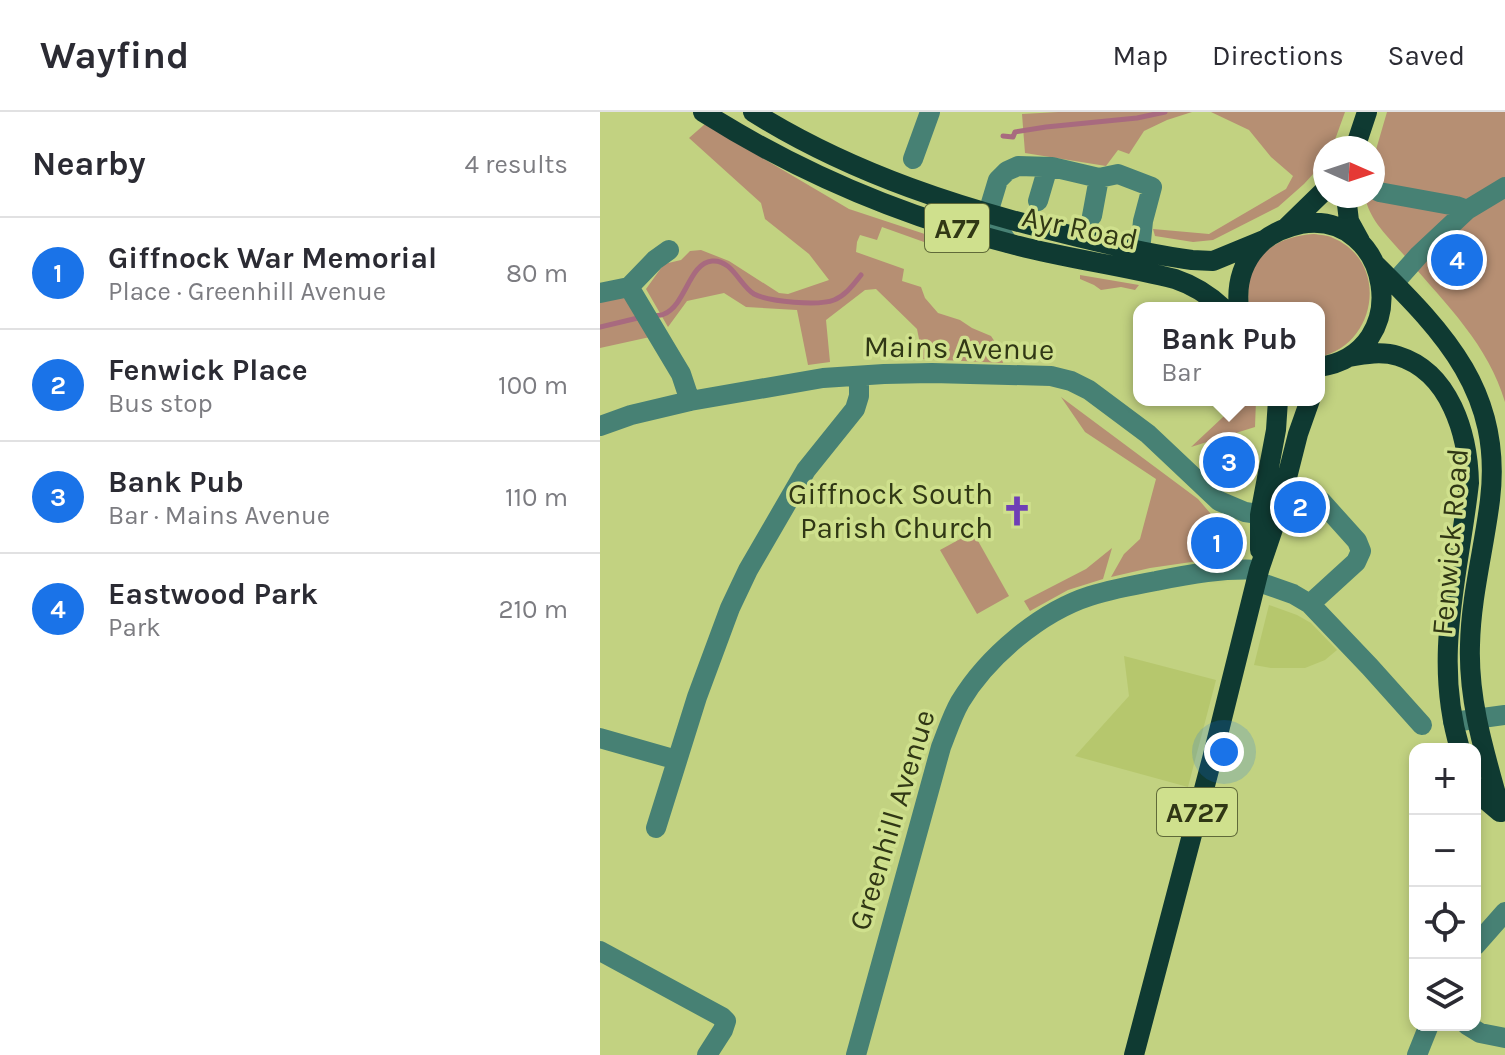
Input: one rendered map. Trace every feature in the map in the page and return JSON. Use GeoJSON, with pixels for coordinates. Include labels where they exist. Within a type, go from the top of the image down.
{"type":"FeatureCollection","features":[{"type":"Feature","properties":{"kind":"main road","name":"Ayr Road"},"geometry":{"type":"LineString","coordinates":[[703,112],[791,163],[847,190],[903,211],[1008,243],[1175,279],[1203,292],[1216,302]]}},
{"type":"Feature","properties":{"kind":"main road","name":"Ayr Road"},"geometry":{"type":"LineString","coordinates":[[753,112],[806,143],[869,173],[925,194],[1046,230],[1140,251],[1213,261],[1287,227]]}},
{"type":"Feature","properties":{"kind":"main road"},"geometry":{"type":"LineString","coordinates":[[1358,136],[1367,112]]}},
{"type":"Feature","properties":{"kind":"main road"},"geometry":{"type":"LineString","coordinates":[[1287,227],[1313,202]]}},
{"type":"Feature","properties":{"kind":"main road"},"geometry":{"type":"LineString","coordinates":[[1325,379],[1371,335],[1380,314],[1382,293],[1370,257],[1349,221],[1347,208]]}},
{"type":"Feature","properties":{"kind":"main road"},"geometry":{"type":"LineString","coordinates":[[1287,227],[1305,223],[1328,226],[1346,233],[1370,257]]}},
{"type":"Feature","properties":{"kind":"main road"},"geometry":{"type":"LineString","coordinates":[[1239,302],[1240,277],[1250,255],[1264,240]]}},
{"type":"Feature","properties":{"kind":"main road","name":"Fenwick Road"},"geometry":{"type":"LineString","coordinates":[[1370,257],[1447,342],[1464,366],[1477,391],[1487,424],[1492,460],[1490,499],[1472,618],[1470,672],[1476,719],[1503,815]]}},
{"type":"Feature","properties":{"kind":"main road","name":"Fenwick Road"},"geometry":{"type":"LineString","coordinates":[[1325,365],[1369,353],[1387,353],[1411,361],[1435,380],[1451,402],[1461,427],[1469,483],[1448,634],[1447,675],[1458,743]]}},
{"type":"Feature","properties":{"kind":"main road","name":"A727"},"geometry":{"type":"LineString","coordinates":[[1134,1055],[1258,575],[1269,516],[1278,406]]}},
{"type":"Feature","properties":{"kind":"main road","name":"A727"},"geometry":{"type":"LineString","coordinates":[[1269,516],[1308,406]]}},
{"type":"Feature","properties":{"kind":"main road","name":"Fenwick Road"},"geometry":{"type":"LineString","coordinates":[[1481,794],[1503,815]]}},
{"type":"Feature","properties":{"kind":"street"},"geometry":{"type":"LineString","coordinates":[[913,159],[930,112]]}},
{"type":"Feature","properties":{"kind":"street"},"geometry":{"type":"LineString","coordinates":[[1008,243],[988,213],[998,180],[1018,166],[1048,167],[1099,178],[1118,174],[1152,187],[1143,221],[1140,251]]}},
{"type":"Feature","properties":{"kind":"street"},"geometry":{"type":"LineString","coordinates":[[1038,201],[1048,167]]}},
{"type":"Feature","properties":{"kind":"street"},"geometry":{"type":"LineString","coordinates":[[1092,216],[1099,178]]}},
{"type":"Feature","properties":{"kind":"street"},"geometry":{"type":"LineString","coordinates":[[1394,283],[1467,210],[1505,187]]}},
{"type":"Feature","properties":{"kind":"street"},"geometry":{"type":"LineString","coordinates":[[1385,193],[1467,210]]}},
{"type":"Feature","properties":{"kind":"street"},"geometry":{"type":"LineString","coordinates":[[600,293],[629,287],[669,250]]}},
{"type":"Feature","properties":{"kind":"street"},"geometry":{"type":"LineString","coordinates":[[629,287],[681,374],[690,401]]}},
{"type":"Feature","properties":{"kind":"street","name":"Mains Avenue"},"geometry":{"type":"LineString","coordinates":[[600,426],[690,401],[823,378],[896,374],[1051,376],[1089,390],[1148,434],[1219,501],[1245,512],[1269,516]]}},
{"type":"Feature","properties":{"kind":"street"},"geometry":{"type":"LineString","coordinates":[[656,828],[714,648],[748,570],[806,470],[855,409],[859,396],[859,376]]}},
{"type":"Feature","properties":{"kind":"street"},"geometry":{"type":"LineString","coordinates":[[1310,604],[1356,562],[1361,551],[1357,541],[1321,501]]}},
{"type":"Feature","properties":{"kind":"street","name":"Greenhill Avenue"},"geometry":{"type":"LineString","coordinates":[[856,1055],[941,747],[960,703],[973,684],[1023,632],[1088,596],[1184,575],[1239,569],[1258,575]]}},
{"type":"Feature","properties":{"kind":"street"},"geometry":{"type":"LineString","coordinates":[[1258,575],[1310,604],[1422,725]]}},
{"type":"Feature","properties":{"kind":"street"},"geometry":{"type":"LineString","coordinates":[[1453,722],[1505,715]]}},
{"type":"Feature","properties":{"kind":"street"},"geometry":{"type":"LineString","coordinates":[[600,738],[677,760]]}},
{"type":"Feature","properties":{"kind":"street"},"geometry":{"type":"LineString","coordinates":[[1481,939],[1505,912]]}},
{"type":"Feature","properties":{"kind":"street"},"geometry":{"type":"LineString","coordinates":[[600,951],[722,1017],[726,1021],[723,1030],[707,1055]]}},
{"type":"Feature","properties":{"kind":"street"},"geometry":{"type":"LineString","coordinates":[[1417,1055],[1427,1031]]}},
{"type":"Feature","properties":{"kind":"street"},"geometry":{"type":"LineString","coordinates":[[1477,1031],[1505,1038]]}},
{"type":"Feature","properties":{"kind":"shaded area"},"geometry":{"type":"Polygon","coordinates":[[[1192,112],[1144,131],[1129,154],[1118,150],[1106,166],[1025,153],[1022,114],[1192,112]]]}},
{"type":"Feature","properties":{"kind":"shaded area"},"geometry":{"type":"Polygon","coordinates":[[[1211,112],[1345,112],[1336,136],[1313,136],[1313,174],[1278,207],[1213,240],[1193,242],[1155,236],[1153,229],[1209,234],[1286,189],[1293,176],[1271,157],[1249,130],[1211,112]]]}},
{"type":"Feature","properties":{"kind":"shaded area"},"geometry":{"type":"Polygon","coordinates":[[[1387,112],[1505,112],[1505,402],[1477,344],[1371,214],[1368,208],[1385,208],[1385,136],[1380,136],[1387,112]]]}},
{"type":"Feature","properties":{"kind":"shaded area"},"geometry":{"type":"Polygon","coordinates":[[[705,124],[849,209],[955,244],[952,252],[882,227],[877,240],[860,235],[856,252],[904,269],[902,281],[921,287],[925,298],[938,313],[991,336],[1001,351],[1003,363],[923,359],[917,329],[876,289],[865,290],[826,320],[830,362],[808,365],[797,310],[746,307],[724,293],[687,301],[668,327],[646,289],[664,264],[681,260],[690,251],[701,250],[729,261],[779,293],[788,294],[829,280],[809,254],[765,219],[761,203],[689,138],[705,124]]]}},
{"type":"Feature","properties":{"kind":"shaded area"},"geometry":{"type":"Polygon","coordinates":[[[1314,234],[1331,237],[1351,250],[1363,265],[1369,283],[1369,302],[1364,320],[1354,337],[1339,349],[1325,355],[1325,302],[1249,302],[1250,277],[1263,254],[1284,240],[1314,234]]]}},
{"type":"Feature","properties":{"kind":"shaded area"},"geometry":{"type":"Polygon","coordinates":[[[1080,275],[1139,285],[1135,290],[1121,287],[1101,290],[1080,279],[1080,275]]]}},
{"type":"Feature","properties":{"kind":"shaded area"},"geometry":{"type":"Polygon","coordinates":[[[625,292],[650,337],[600,348],[600,303],[625,292]]]}},
{"type":"Feature","properties":{"kind":"shaded area"},"geometry":{"type":"Polygon","coordinates":[[[1061,397],[1198,499],[1217,521],[1223,537],[1213,534],[1207,552],[1212,559],[1111,577],[1124,554],[1140,539],[1156,479],[1085,432],[1061,397]]]}},
{"type":"Feature","properties":{"kind":"shaded area"},"geometry":{"type":"Polygon","coordinates":[[[1235,406],[1256,406],[1255,427],[1191,447],[1235,406]]]}},
{"type":"Feature","properties":{"kind":"shaded area"},"geometry":{"type":"Polygon","coordinates":[[[973,532],[1009,596],[977,614],[940,550],[973,532]]]}},
{"type":"Feature","properties":{"kind":"shaded area"},"geometry":{"type":"Polygon","coordinates":[[[1112,548],[1103,579],[1068,590],[1030,611],[1024,601],[1086,569],[1112,548]]]}},
{"type":"Feature","properties":{"kind":"shaded area"},"geometry":{"type":"Polygon","coordinates":[[[1269,605],[1311,623],[1337,650],[1325,660],[1305,668],[1254,665],[1269,605]]]}},
{"type":"Feature","properties":{"kind":"shaded area"},"geometry":{"type":"Polygon","coordinates":[[[1124,656],[1216,680],[1188,787],[1075,756],[1129,696],[1124,656]]]}},
{"type":"Feature","properties":{"kind":"waterway"},"geometry":{"type":"LineString","coordinates":[[1003,136],[1013,137],[1015,132],[1046,127],[1137,118],[1165,112]]}},
{"type":"Feature","properties":{"kind":"waterway"},"geometry":{"type":"LineString","coordinates":[[652,316],[671,309],[698,269],[712,261],[725,264],[754,294],[794,302],[834,300],[846,293],[861,275]]}},
{"type":"Feature","properties":{"kind":"waterway"},"geometry":{"type":"LineString","coordinates":[[600,327],[642,317]]}},
{"type":"Feature","properties":{"kind":"place","name":"Eastwood Park"},"geometry":{"type":"Point","coordinates":[1457,260]}},
{"type":"Feature","properties":{"kind":"place","name":"Bank Pub"},"geometry":{"type":"Point","coordinates":[1229,462]}},
{"type":"Feature","properties":{"kind":"place","name":"Fenwick Place"},"geometry":{"type":"Point","coordinates":[1300,507]}},
{"type":"Feature","properties":{"kind":"place","name":"Giffnock South Parish Church"},"geometry":{"type":"Point","coordinates":[1017,511]}},
{"type":"Feature","properties":{"kind":"place","name":"Giffnock War Memorial"},"geometry":{"type":"Point","coordinates":[1217,543]}}]}
